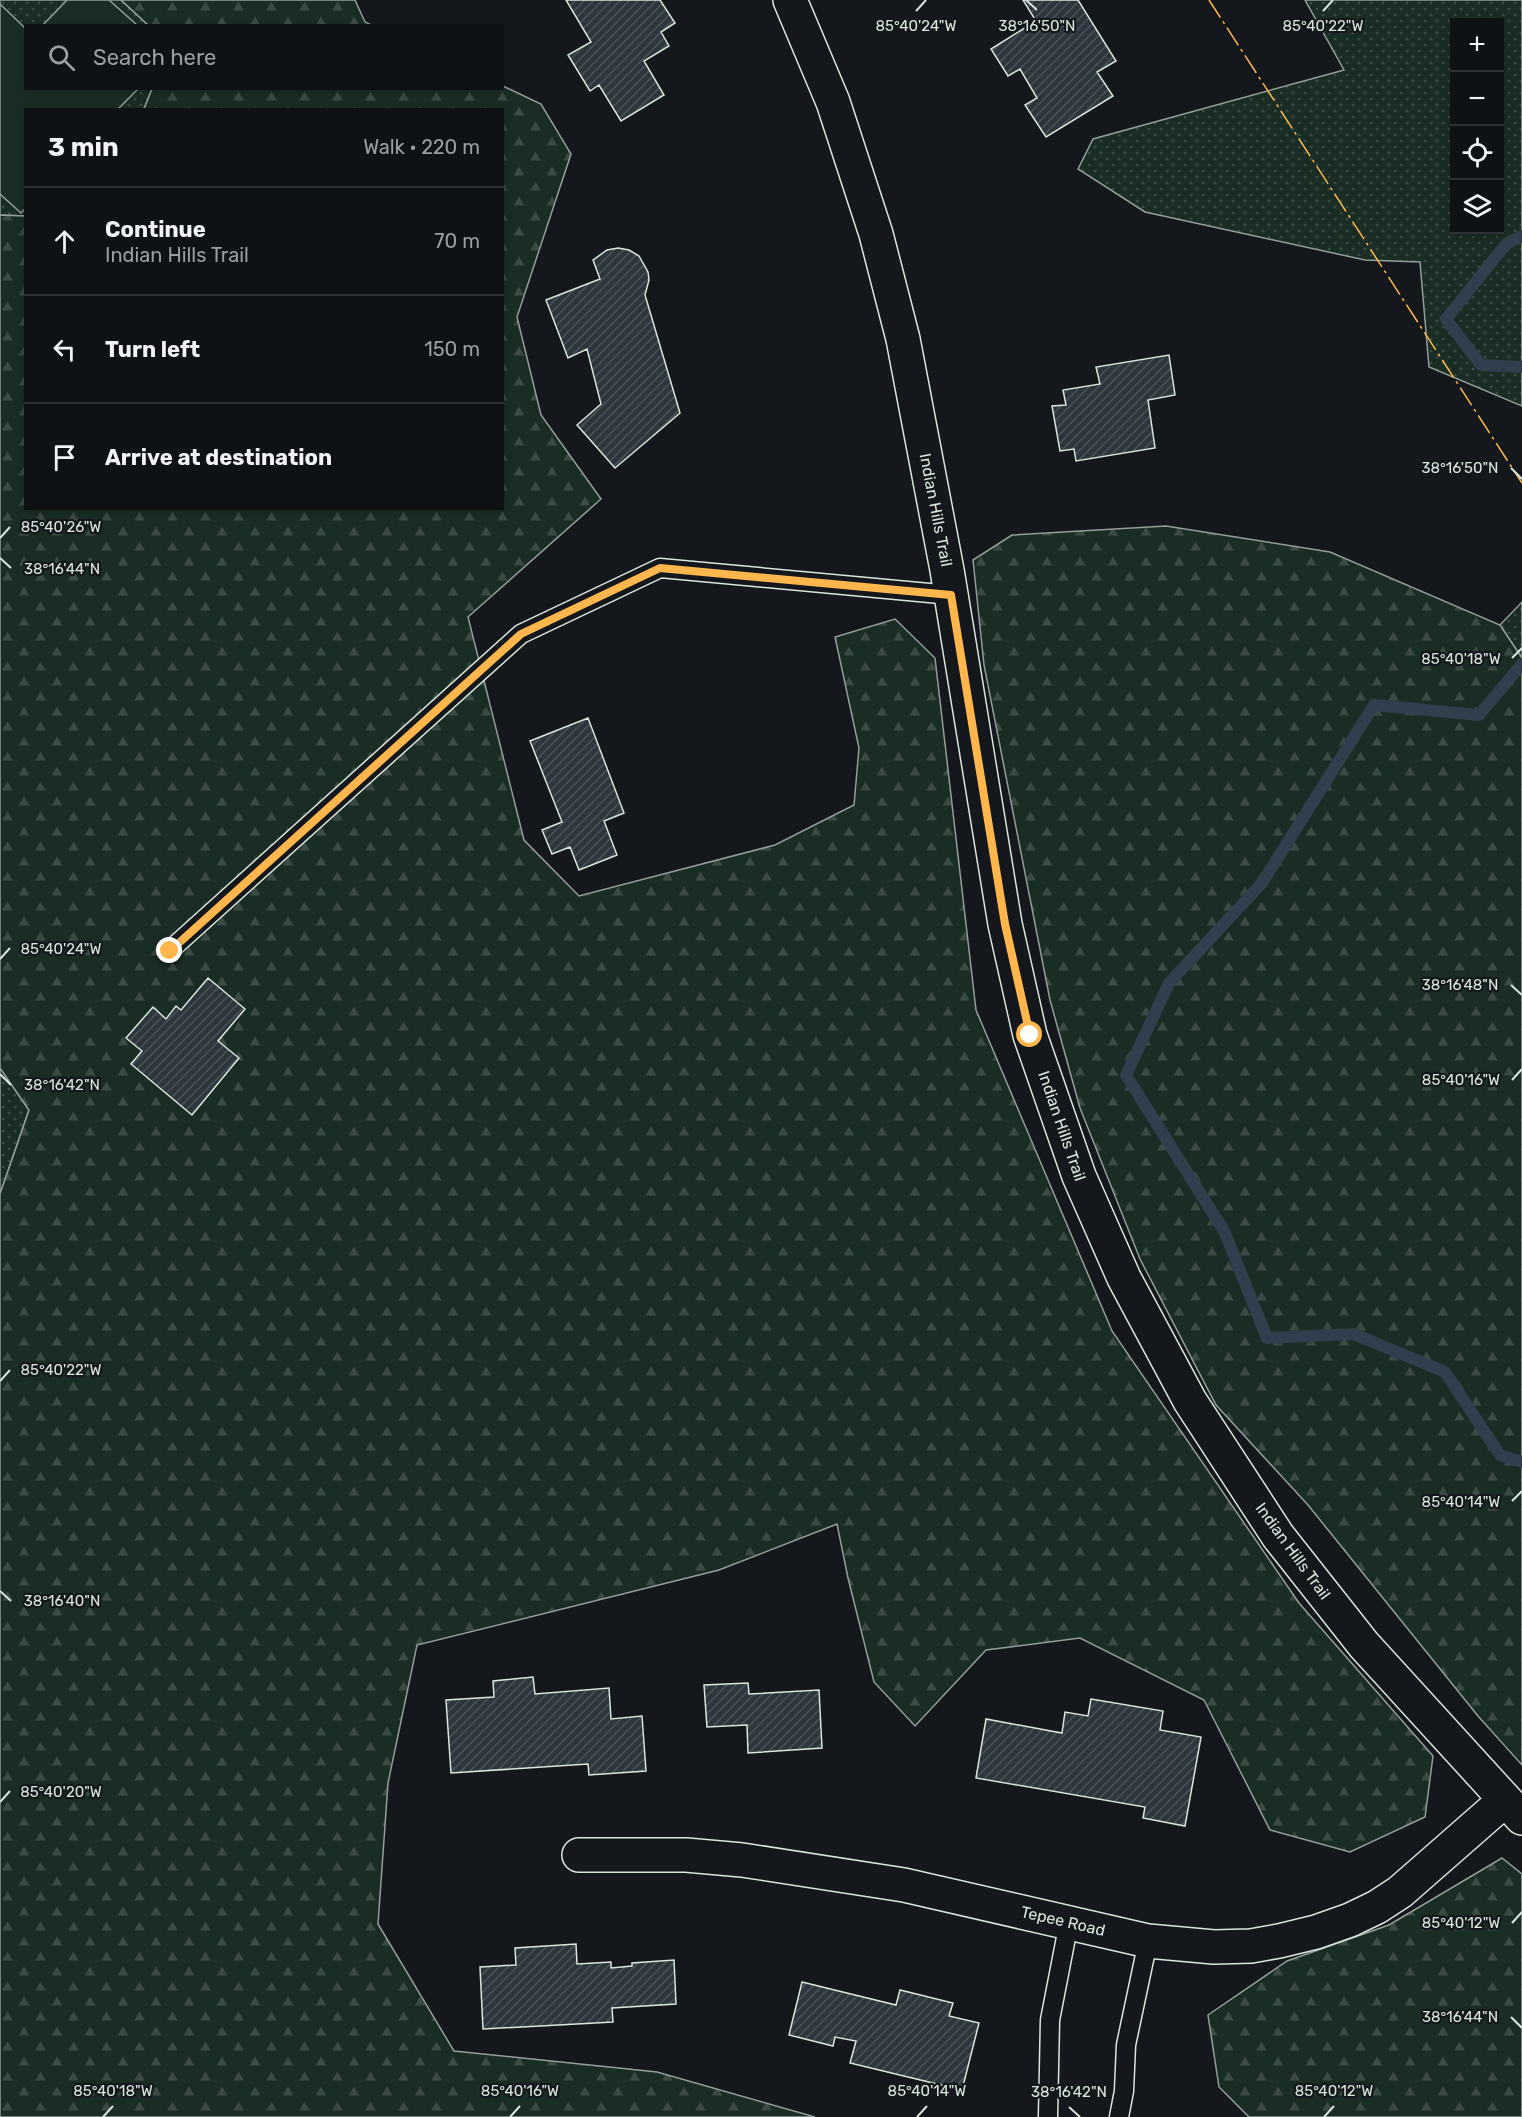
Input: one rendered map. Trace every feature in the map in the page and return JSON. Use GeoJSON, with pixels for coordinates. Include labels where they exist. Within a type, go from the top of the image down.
{"type":"FeatureCollection","features":[{"type":"Feature","properties":{"kind":"street","name":"Indian Hills Trail"},"geometry":{"type":"LineString","coordinates":[[790,0],[833,102],[876,234],[903,339],[951,595],[1005,924],[1030,1035],[1078,1176],[1124,1278],[1190,1401],[1278,1536],[1364,1646],[1514,1809]]}},
{"type":"Feature","properties":{"kind":"street","name":"Tepee Road"},"geometry":{"type":"LineString","coordinates":[[579,1855],[687,1856],[742,1860],[904,1885],[1148,1941],[1214,1947],[1251,1946],[1316,1932],[1377,1907],[1514,1809]]}},
{"type":"Feature","properties":{"kind":"lane"},"geometry":{"type":"LineString","coordinates":[[170,951],[521,634],[660,568],[951,595]]}},
{"type":"Feature","properties":{"kind":"lane"},"geometry":{"type":"LineString","coordinates":[[1048,2117],[1050,2020],[1069,1923]]}},
{"type":"Feature","properties":{"kind":"lane"},"geometry":{"type":"LineString","coordinates":[[1119,2117],[1124,2091],[1126,2045],[1148,1941]]}},
{"type":"Feature","properties":{"kind":"green space"},"geometry":{"type":"Polygon","coordinates":[[[0,0],[121,0],[147,24],[24,24],[24,90],[152,90],[144,108],[24,108],[24,216],[0,215],[0,0]]]}},
{"type":"Feature","properties":{"kind":"green space"},"geometry":{"type":"Polygon","coordinates":[[[67,0],[109,0],[136,24],[44,24],[67,0]]]}},
{"type":"Feature","properties":{"kind":"green space"},"geometry":{"type":"Polygon","coordinates":[[[121,0],[355,0],[365,22],[369,24],[147,24],[121,0]]]}},
{"type":"Feature","properties":{"kind":"green space"},"geometry":{"type":"Polygon","coordinates":[[[1305,0],[1522,0],[1522,406],[1429,367],[1420,262],[1365,260],[1145,212],[1078,169],[1093,139],[1344,70],[1305,0]]]}},
{"type":"Feature","properties":{"kind":"green space"},"geometry":{"type":"Polygon","coordinates":[[[0,4],[24,27],[24,90],[137,90],[119,108],[24,108],[24,210],[21,213],[0,194],[0,4]]]}},
{"type":"Feature","properties":{"kind":"green space"},"geometry":{"type":"Polygon","coordinates":[[[504,86],[541,104],[571,154],[517,317],[541,415],[601,499],[468,617],[524,840],[579,896],[775,845],[854,805],[859,748],[835,637],[895,619],[935,658],[976,1010],[1112,1331],[1299,1603],[1433,1756],[1425,1817],[1350,1852],[1270,1830],[1204,1700],[1080,1638],[986,1650],[915,1726],[874,1682],[837,1524],[719,1570],[417,1645],[388,1783],[378,1924],[454,2051],[657,2072],[815,2117],[0,2117],[0,1194],[29,1110],[0,1068],[0,215],[24,216],[24,510],[504,510],[504,108],[144,108],[152,90],[504,90],[504,86]]]}},
{"type":"Feature","properties":{"kind":"green space"},"geometry":{"type":"Polygon","coordinates":[[[1166,526],[1330,552],[1500,625],[1522,658],[1522,1765],[1478,1716],[1308,1505],[1216,1405],[1140,1259],[1080,1108],[1050,1000],[984,665],[973,560],[1012,535],[1166,526]]]}},
{"type":"Feature","properties":{"kind":"green space"},"geometry":{"type":"Polygon","coordinates":[[[1522,602],[1522,658],[1500,625],[1522,602]]]}},
{"type":"Feature","properties":{"kind":"green space"},"geometry":{"type":"Polygon","coordinates":[[[0,1068],[29,1110],[0,1194],[0,1068]]]}},
{"type":"Feature","properties":{"kind":"green space"},"geometry":{"type":"Polygon","coordinates":[[[1502,1858],[1522,1874],[1522,2117],[1249,2117],[1219,2087],[1208,2015],[1287,1961],[1389,1925],[1502,1858]]]}},
{"type":"Feature","properties":{"kind":"building"},"geometry":{"type":"Polygon","coordinates":[[[566,0],[660,0],[675,23],[661,32],[669,46],[644,61],[664,95],[621,121],[599,85],[590,91],[568,55],[591,42],[566,0]]]}},
{"type":"Feature","properties":{"kind":"building"},"geometry":{"type":"Polygon","coordinates":[[[1023,0],[1078,0],[1116,61],[1097,72],[1113,96],[1046,137],[1025,105],[1037,98],[1020,69],[1008,76],[991,49],[1036,21],[1023,0]]]}},
{"type":"Feature","properties":{"kind":"building"},"geometry":{"type":"Polygon","coordinates":[[[618,248],[629,250],[639,256],[648,272],[649,280],[645,295],[680,413],[615,468],[577,425],[601,404],[587,349],[568,358],[546,300],[600,279],[593,260],[607,250],[618,248]]]}},
{"type":"Feature","properties":{"kind":"building"},"geometry":{"type":"Polygon","coordinates":[[[1169,355],[1175,395],[1148,400],[1155,448],[1076,461],[1074,449],[1060,451],[1052,406],[1066,405],[1063,390],[1100,384],[1096,367],[1169,355]]]}},
{"type":"Feature","properties":{"kind":"building"},"geometry":{"type":"Polygon","coordinates":[[[588,718],[624,813],[604,821],[617,855],[579,870],[570,847],[552,854],[542,830],[562,822],[530,741],[588,718]]]}},
{"type":"Feature","properties":{"kind":"building"},"geometry":{"type":"Polygon","coordinates":[[[208,978],[245,1009],[218,1041],[239,1058],[192,1115],[131,1064],[142,1051],[126,1038],[153,1007],[166,1019],[176,1006],[181,1010],[208,978]]]}},
{"type":"Feature","properties":{"kind":"building"},"geometry":{"type":"Polygon","coordinates":[[[533,1677],[535,1694],[609,1688],[611,1719],[642,1716],[646,1771],[589,1775],[588,1764],[451,1773],[446,1700],[494,1697],[493,1681],[533,1677]]]}},
{"type":"Feature","properties":{"kind":"building"},"geometry":{"type":"Polygon","coordinates":[[[748,1683],[749,1694],[819,1690],[822,1748],[748,1753],[747,1725],[707,1727],[704,1685],[748,1683]]]}},
{"type":"Feature","properties":{"kind":"building"},"geometry":{"type":"Polygon","coordinates":[[[1091,1699],[1163,1711],[1160,1730],[1201,1737],[1185,1826],[1143,1818],[1145,1807],[976,1778],[986,1719],[1062,1733],[1065,1712],[1088,1716],[1091,1699]]]}},
{"type":"Feature","properties":{"kind":"building"},"geometry":{"type":"Polygon","coordinates":[[[576,1944],[577,1964],[611,1962],[611,1968],[632,1966],[632,1963],[674,1960],[676,2004],[612,2008],[613,2022],[483,2029],[480,1967],[516,1965],[515,1948],[576,1944]]]}},
{"type":"Feature","properties":{"kind":"building"},"geometry":{"type":"Polygon","coordinates":[[[802,1982],[896,2005],[900,1990],[953,2003],[949,2016],[979,2023],[962,2090],[850,2063],[856,2041],[835,2037],[833,2046],[789,2035],[802,1982]]]}},
{"type":"Feature","properties":{"kind":"waterway"},"geometry":{"type":"LineString","coordinates":[[1522,236],[1506,244],[1446,319],[1481,365],[1522,367]]}},
{"type":"Feature","properties":{"kind":"waterway"},"geometry":{"type":"LineString","coordinates":[[1522,664],[1479,715],[1374,705],[1262,883],[1169,983],[1126,1075],[1224,1231],[1267,1338],[1354,1334],[1445,1372],[1500,1455],[1522,1462]]}},
{"type":"Feature","properties":{"kind":"power"},"geometry":{"type":"LineString","coordinates":[[1209,0],[1522,483]]}},
{"type":"Feature","properties":{"kind":"route"},"geometry":{"type":"LineString","coordinates":[[170,951],[521,634],[660,568],[951,595],[1005,924],[1030,1035]]}}]}
